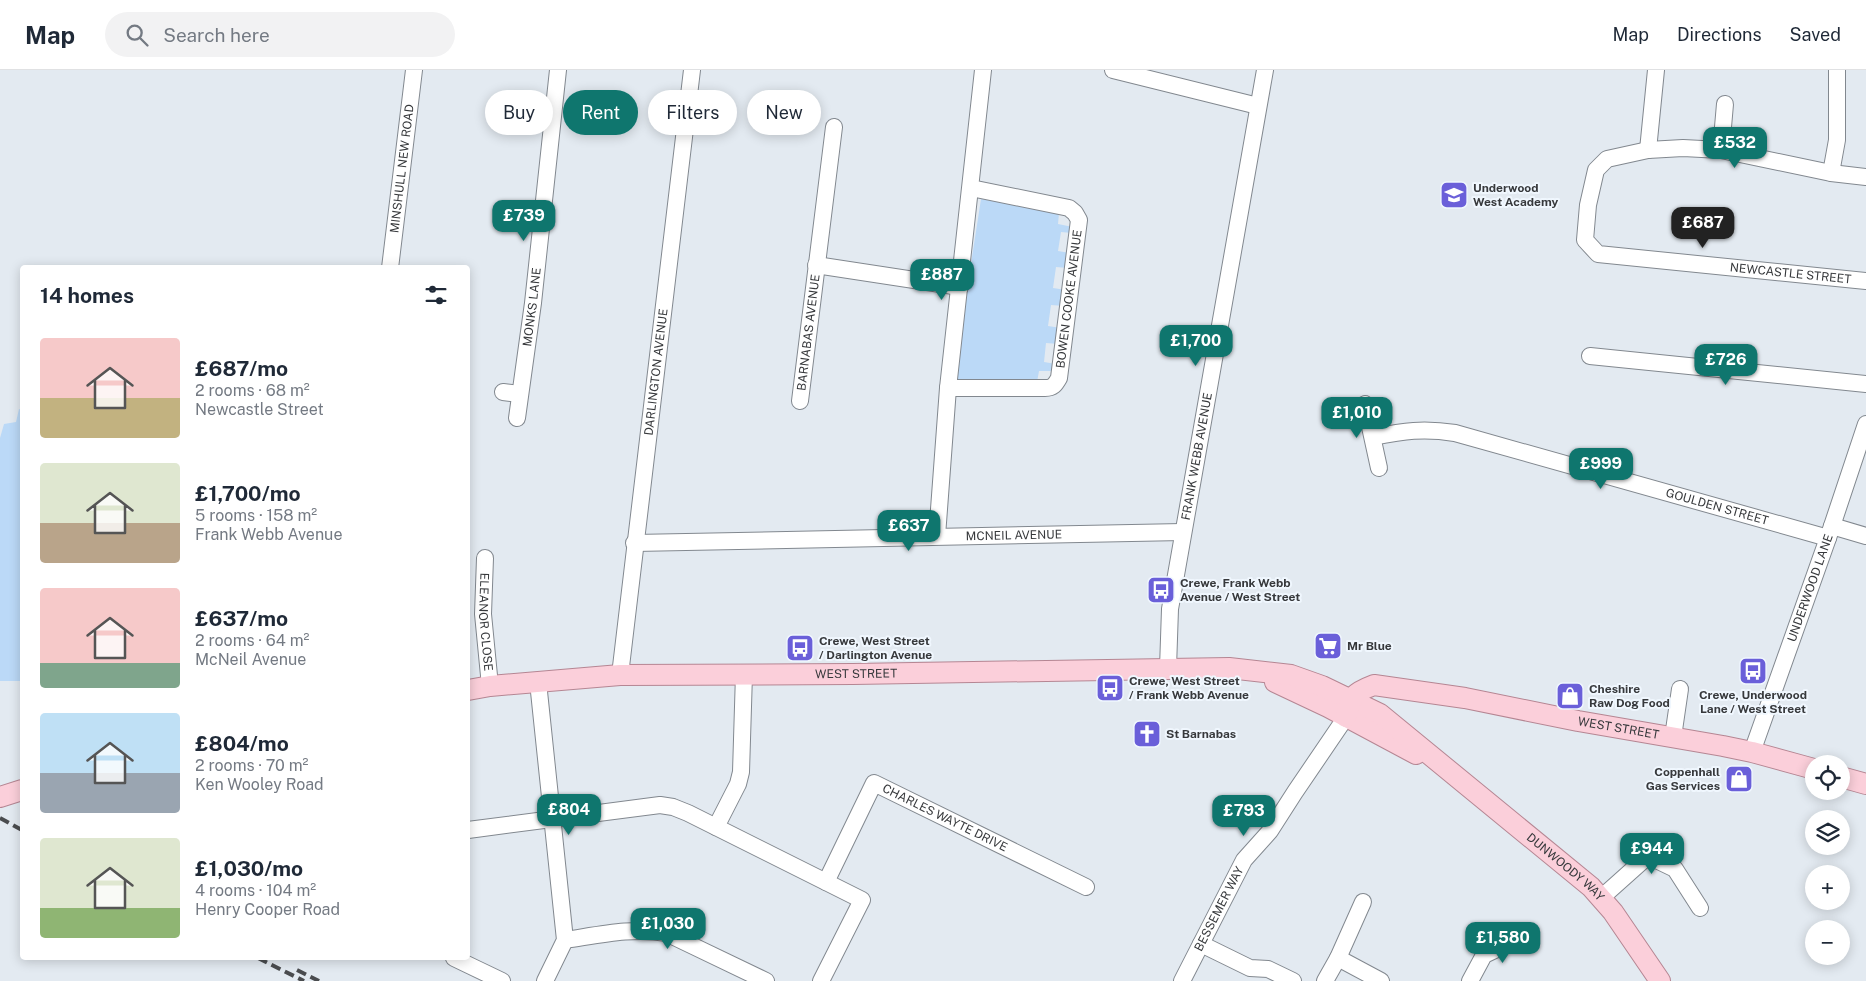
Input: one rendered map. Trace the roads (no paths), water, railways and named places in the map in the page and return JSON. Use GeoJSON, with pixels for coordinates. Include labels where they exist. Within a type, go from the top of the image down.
{"type":"FeatureCollection","features":[{"type":"Feature","properties":{"kind":"main road","name":"WEST STREET"},"geometry":{"type":"LineString","coordinates":[[470,690],[490,686],[620,675],[1229,668],[1290,676],[1322,686],[1349,708],[1376,723],[1397,699],[1422,692]]}},
{"type":"Feature","properties":{"kind":"main road","name":"WEST STREET"},"geometry":{"type":"LineString","coordinates":[[1349,708],[1362,690],[1374,685],[1465,698],[1673,737],[1752,752],[1805,767]]}},
{"type":"Feature","properties":{"kind":"main road","name":"DUNWOODY WAY"},"geometry":{"type":"LineString","coordinates":[[1376,723],[1451,773],[1591,887],[1613,912],[1660,981]]}},
{"type":"Feature","properties":{"kind":"main road"},"geometry":{"type":"LineString","coordinates":[[1850,780],[1866,784]]}},
{"type":"Feature","properties":{"kind":"street","name":"MINSHULL NEW ROAD"},"geometry":{"type":"LineString","coordinates":[[390,265],[414,70]]}},
{"type":"Feature","properties":{"kind":"street","name":"MONKS LANE"},"geometry":{"type":"LineString","coordinates":[[516,418],[533,303],[558,70]]}},
{"type":"Feature","properties":{"kind":"street","name":"DARLINGTON AVENUE"},"geometry":{"type":"LineString","coordinates":[[620,675],[634,543],[692,70]]}},
{"type":"Feature","properties":{"kind":"street"},"geometry":{"type":"LineString","coordinates":[[937,536],[948,388],[983,70]]}},
{"type":"Feature","properties":{"kind":"street"},"geometry":{"type":"LineString","coordinates":[[1113,70],[1258,106]]}},
{"type":"Feature","properties":{"kind":"street","name":"FRANK WEBB AVENUE"},"geometry":{"type":"LineString","coordinates":[[1168,668],[1170,609],[1265,70]]}},
{"type":"Feature","properties":{"kind":"street"},"geometry":{"type":"LineString","coordinates":[[1656,70],[1648,150],[1683,148],[1721,150],[1831,173],[1866,177]]}},
{"type":"Feature","properties":{"kind":"street"},"geometry":{"type":"LineString","coordinates":[[1831,173],[1837,140],[1837,70]]}},
{"type":"Feature","properties":{"kind":"street"},"geometry":{"type":"LineString","coordinates":[[1721,150],[1725,104]]}},
{"type":"Feature","properties":{"kind":"street","name":"BARNABAS AVENUE"},"geometry":{"type":"LineString","coordinates":[[800,401],[834,127]]}},
{"type":"Feature","properties":{"kind":"street","name":"NEWCASTLE STREET"},"geometry":{"type":"LineString","coordinates":[[1648,150],[1607,159],[1596,170],[1588,205],[1585,240],[1598,254],[1866,281]]}},
{"type":"Feature","properties":{"kind":"street","name":"BOWEN COOKE AVENUE"},"geometry":{"type":"LineString","coordinates":[[948,388],[1051,388],[1056,384],[1059,378],[1077,230],[1078,220],[1075,213],[1069,208],[971,188]]}},
{"type":"Feature","properties":{"kind":"street","name":"BARNABAS AVENUE"},"geometry":{"type":"LineString","coordinates":[[816,265],[960,287]]}},
{"type":"Feature","properties":{"kind":"street"},"geometry":{"type":"LineString","coordinates":[[1590,356],[1866,384]]}},
{"type":"Feature","properties":{"kind":"street"},"geometry":{"type":"LineString","coordinates":[[502,392],[520,394]]}},
{"type":"Feature","properties":{"kind":"street"},"geometry":{"type":"LineString","coordinates":[[1365,404],[1379,468]]}},
{"type":"Feature","properties":{"kind":"street","name":"UNDERWOOD LANE"},"geometry":{"type":"LineString","coordinates":[[1752,752],[1866,424]]}},
{"type":"Feature","properties":{"kind":"street","name":"GOULDEN STREET"},"geometry":{"type":"LineString","coordinates":[[1373,437],[1406,430],[1431,429],[1455,433],[1830,532],[1866,536]]}},
{"type":"Feature","properties":{"kind":"street","name":"MCNEIL AVENUE"},"geometry":{"type":"LineString","coordinates":[[634,543],[1183,532]]}},
{"type":"Feature","properties":{"kind":"street","name":"ELEANOR CLOSE"},"geometry":{"type":"LineString","coordinates":[[485,558],[483,614],[490,686]]}},
{"type":"Feature","properties":{"kind":"street"},"geometry":{"type":"LineString","coordinates":[[716,827],[738,784],[741,772],[744,674]]}},
{"type":"Feature","properties":{"kind":"street"},"geometry":{"type":"LineString","coordinates":[[538,682],[565,940],[545,981]]}},
{"type":"Feature","properties":{"kind":"street"},"geometry":{"type":"LineString","coordinates":[[1673,737],[1680,689]]}},
{"type":"Feature","properties":{"kind":"street","name":"BESSEMER WAY"},"geometry":{"type":"LineString","coordinates":[[1182,981],[1244,860],[1270,831],[1349,708]]}},
{"type":"Feature","properties":{"kind":"street","name":"CHARLES WAYTE DRIVE"},"geometry":{"type":"LineString","coordinates":[[826,882],[874,783],[1086,887]]}},
{"type":"Feature","properties":{"kind":"street"},"geometry":{"type":"LineString","coordinates":[[470,830],[660,805],[674,807],[862,900],[821,981]]}},
{"type":"Feature","properties":{"kind":"street"},"geometry":{"type":"LineString","coordinates":[[1601,898],[1648,856],[1675,869],[1700,908]]}},
{"type":"Feature","properties":{"kind":"street"},"geometry":{"type":"LineString","coordinates":[[1325,981],[1338,958],[1363,902]]}},
{"type":"Feature","properties":{"kind":"street"},"geometry":{"type":"LineString","coordinates":[[565,940],[630,930],[650,930],[666,933],[766,981]]}},
{"type":"Feature","properties":{"kind":"street"},"geometry":{"type":"LineString","coordinates":[[1470,981],[1484,956],[1501,947],[1511,933]]}},
{"type":"Feature","properties":{"kind":"street"},"geometry":{"type":"LineString","coordinates":[[1201,944],[1250,968],[1268,969],[1292,981]]}},
{"type":"Feature","properties":{"kind":"street"},"geometry":{"type":"LineString","coordinates":[[1338,958],[1381,981]]}},
{"type":"Feature","properties":{"kind":"street"},"geometry":{"type":"LineString","coordinates":[[458,960],[502,981]]}},
{"type":"Feature","properties":{"kind":"railway"},"geometry":{"type":"LineString","coordinates":[[0,818],[20,829]]}},
{"type":"Feature","properties":{"kind":"railway"},"geometry":{"type":"LineString","coordinates":[[262,960],[304,981]]}},
{"type":"Feature","properties":{"kind":"railway"},"geometry":{"type":"LineString","coordinates":[[297,970],[319,981]]}},
{"type":"Feature","properties":{"kind":"place","name":"Underwood West Academy"},"geometry":{"type":"Point","coordinates":[1454,195]}},
{"type":"Feature","properties":{"kind":"place","name":"Crewe, Frank Webb Avenue / West Street"},"geometry":{"type":"Point","coordinates":[1161,590]}},
{"type":"Feature","properties":{"kind":"place","name":"Mr Blue"},"geometry":{"type":"Point","coordinates":[1328,646]}},
{"type":"Feature","properties":{"kind":"place","name":"Crewe, West Street / Darlington Avenue"},"geometry":{"type":"Point","coordinates":[800,648]}},
{"type":"Feature","properties":{"kind":"place","name":"Crewe, Underwood Lane / West Street"},"geometry":{"type":"Point","coordinates":[1753,671]}},
{"type":"Feature","properties":{"kind":"place","name":"Crewe, West Street / Frank Webb Avenue"},"geometry":{"type":"Point","coordinates":[1110,688]}},
{"type":"Feature","properties":{"kind":"place","name":"Cheshire Raw Dog Food"},"geometry":{"type":"Point","coordinates":[1570,696]}},
{"type":"Feature","properties":{"kind":"place","name":"St Barnabas"},"geometry":{"type":"Point","coordinates":[1147,734]}},
{"type":"Feature","properties":{"kind":"place","name":"Coppenhall Gas Services"},"geometry":{"type":"Point","coordinates":[1739,779]}}]}
